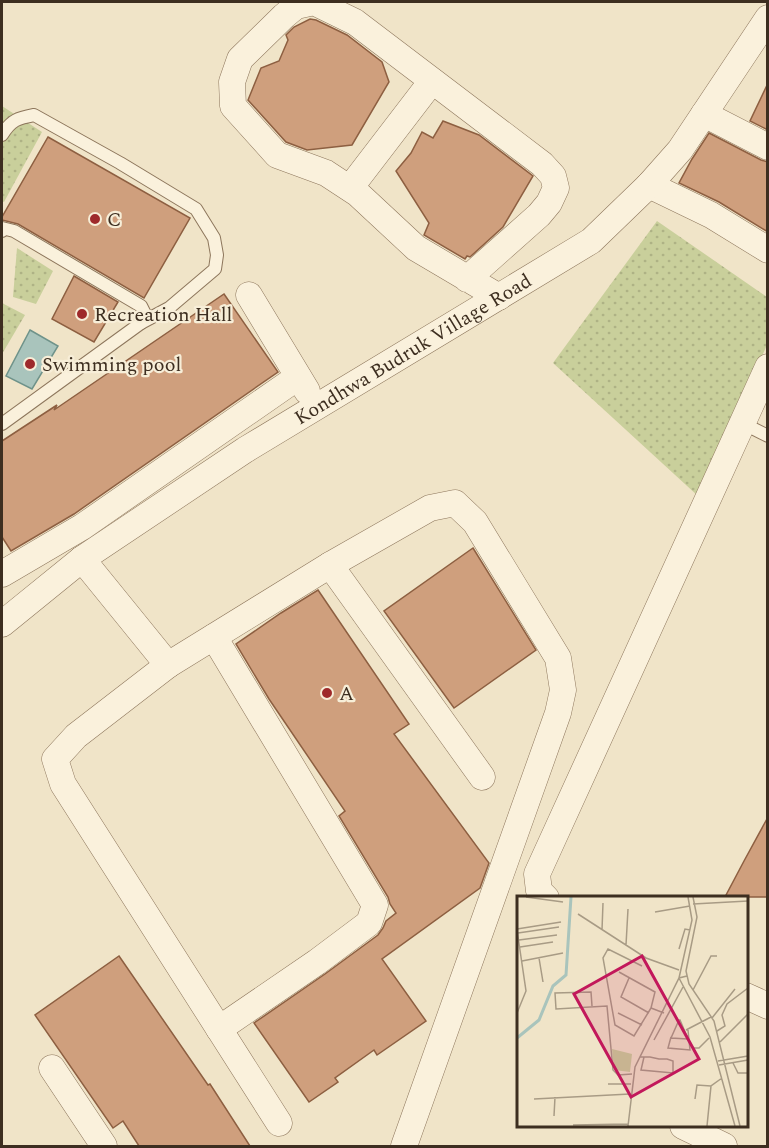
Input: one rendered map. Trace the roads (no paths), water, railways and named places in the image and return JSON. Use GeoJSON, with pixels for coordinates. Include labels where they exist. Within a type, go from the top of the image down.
{"type":"FeatureCollection","features":[{"type":"Feature","properties":{"kind":"street"},"geometry":{"type":"LineString","coordinates":[[467,279],[539,215],[549,203],[556,188],[553,176],[542,164],[356,22],[314,2],[296,6],[240,59],[232,82],[233,106],[277,155],[326,173],[350,188],[416,248],[467,279],[498,297]]}},
{"type":"Feature","properties":{"kind":"street","name":"Kondhwa Budruk Village Road"},"geometry":{"type":"LineString","coordinates":[[2,624],[82,559],[244,450],[591,241],[649,185],[680,150],[765,25]]}},
{"type":"Feature","properties":{"kind":"street"},"geometry":{"type":"LineString","coordinates":[[350,188],[432,81]]}},
{"type":"Feature","properties":{"kind":"street"},"geometry":{"type":"LineString","coordinates":[[704,114],[768,147]]}},
{"type":"Feature","properties":{"kind":"street"},"geometry":{"type":"LineString","coordinates":[[649,185],[711,215],[768,250]]}},
{"type":"Feature","properties":{"kind":"street"},"geometry":{"type":"LineString","coordinates":[[249,295],[316,407]]}},
{"type":"Feature","properties":{"kind":"street"},"geometry":{"type":"LineString","coordinates":[[545,896],[539,891],[537,874],[768,367]]}},
{"type":"Feature","properties":{"kind":"street"},"geometry":{"type":"LineString","coordinates":[[2,574],[82,527],[298,377]]}},
{"type":"Feature","properties":{"kind":"street"},"geometry":{"type":"LineString","coordinates":[[279,1123],[63,784],[56,759],[76,736],[168,665],[330,565],[430,508],[455,503],[475,522],[558,658],[563,690],[546,749],[404,1146]]}},
{"type":"Feature","properties":{"kind":"street"},"geometry":{"type":"LineString","coordinates":[[82,559],[168,665]]}},
{"type":"Feature","properties":{"kind":"street"},"geometry":{"type":"LineString","coordinates":[[330,565],[482,777]]}},
{"type":"Feature","properties":{"kind":"street"},"geometry":{"type":"LineString","coordinates":[[214,637],[375,905],[369,923],[317,962],[219,1029]]}},
{"type":"Feature","properties":{"kind":"street"},"geometry":{"type":"LineString","coordinates":[[748,996],[768,1006]]}},
{"type":"Feature","properties":{"kind":"street"},"geometry":{"type":"LineString","coordinates":[[51,1068],[104,1146]]}},
{"type":"Feature","properties":{"kind":"street"},"geometry":{"type":"LineString","coordinates":[[687,1127],[724,1146]]}},
{"type":"Feature","properties":{"kind":"lane"},"geometry":{"type":"LineString","coordinates":[[2,135],[7,126],[6,120],[34,116],[120,163],[196,209],[214,238],[217,255],[215,269],[169,308],[141,323],[2,424]]}},
{"type":"Feature","properties":{"kind":"lane"},"geometry":{"type":"LineString","coordinates":[[2,231],[2,228],[14,231],[141,306],[145,314],[141,323]]}},
{"type":"Feature","properties":{"kind":"lane"},"geometry":{"type":"LineString","coordinates":[[742,423],[768,436]]}},
{"type":"Feature","properties":{"kind":"water","name":"Swimming pool"},"geometry":{"type":"Polygon","coordinates":[[[30,330],[58,346],[32,389],[6,376],[30,330]]]}},
{"type":"Feature","properties":{"kind":"place","name":"C"},"geometry":{"type":"Point","coordinates":[95,219]}},
{"type":"Feature","properties":{"kind":"place","name":"Recreation Hall"},"geometry":{"type":"Point","coordinates":[82,314]}},
{"type":"Feature","properties":{"kind":"place","name":"Swimming pool"},"geometry":{"type":"Point","coordinates":[30,364]}},
{"type":"Feature","properties":{"kind":"place","name":"A"},"geometry":{"type":"Point","coordinates":[327,693]}}]}
